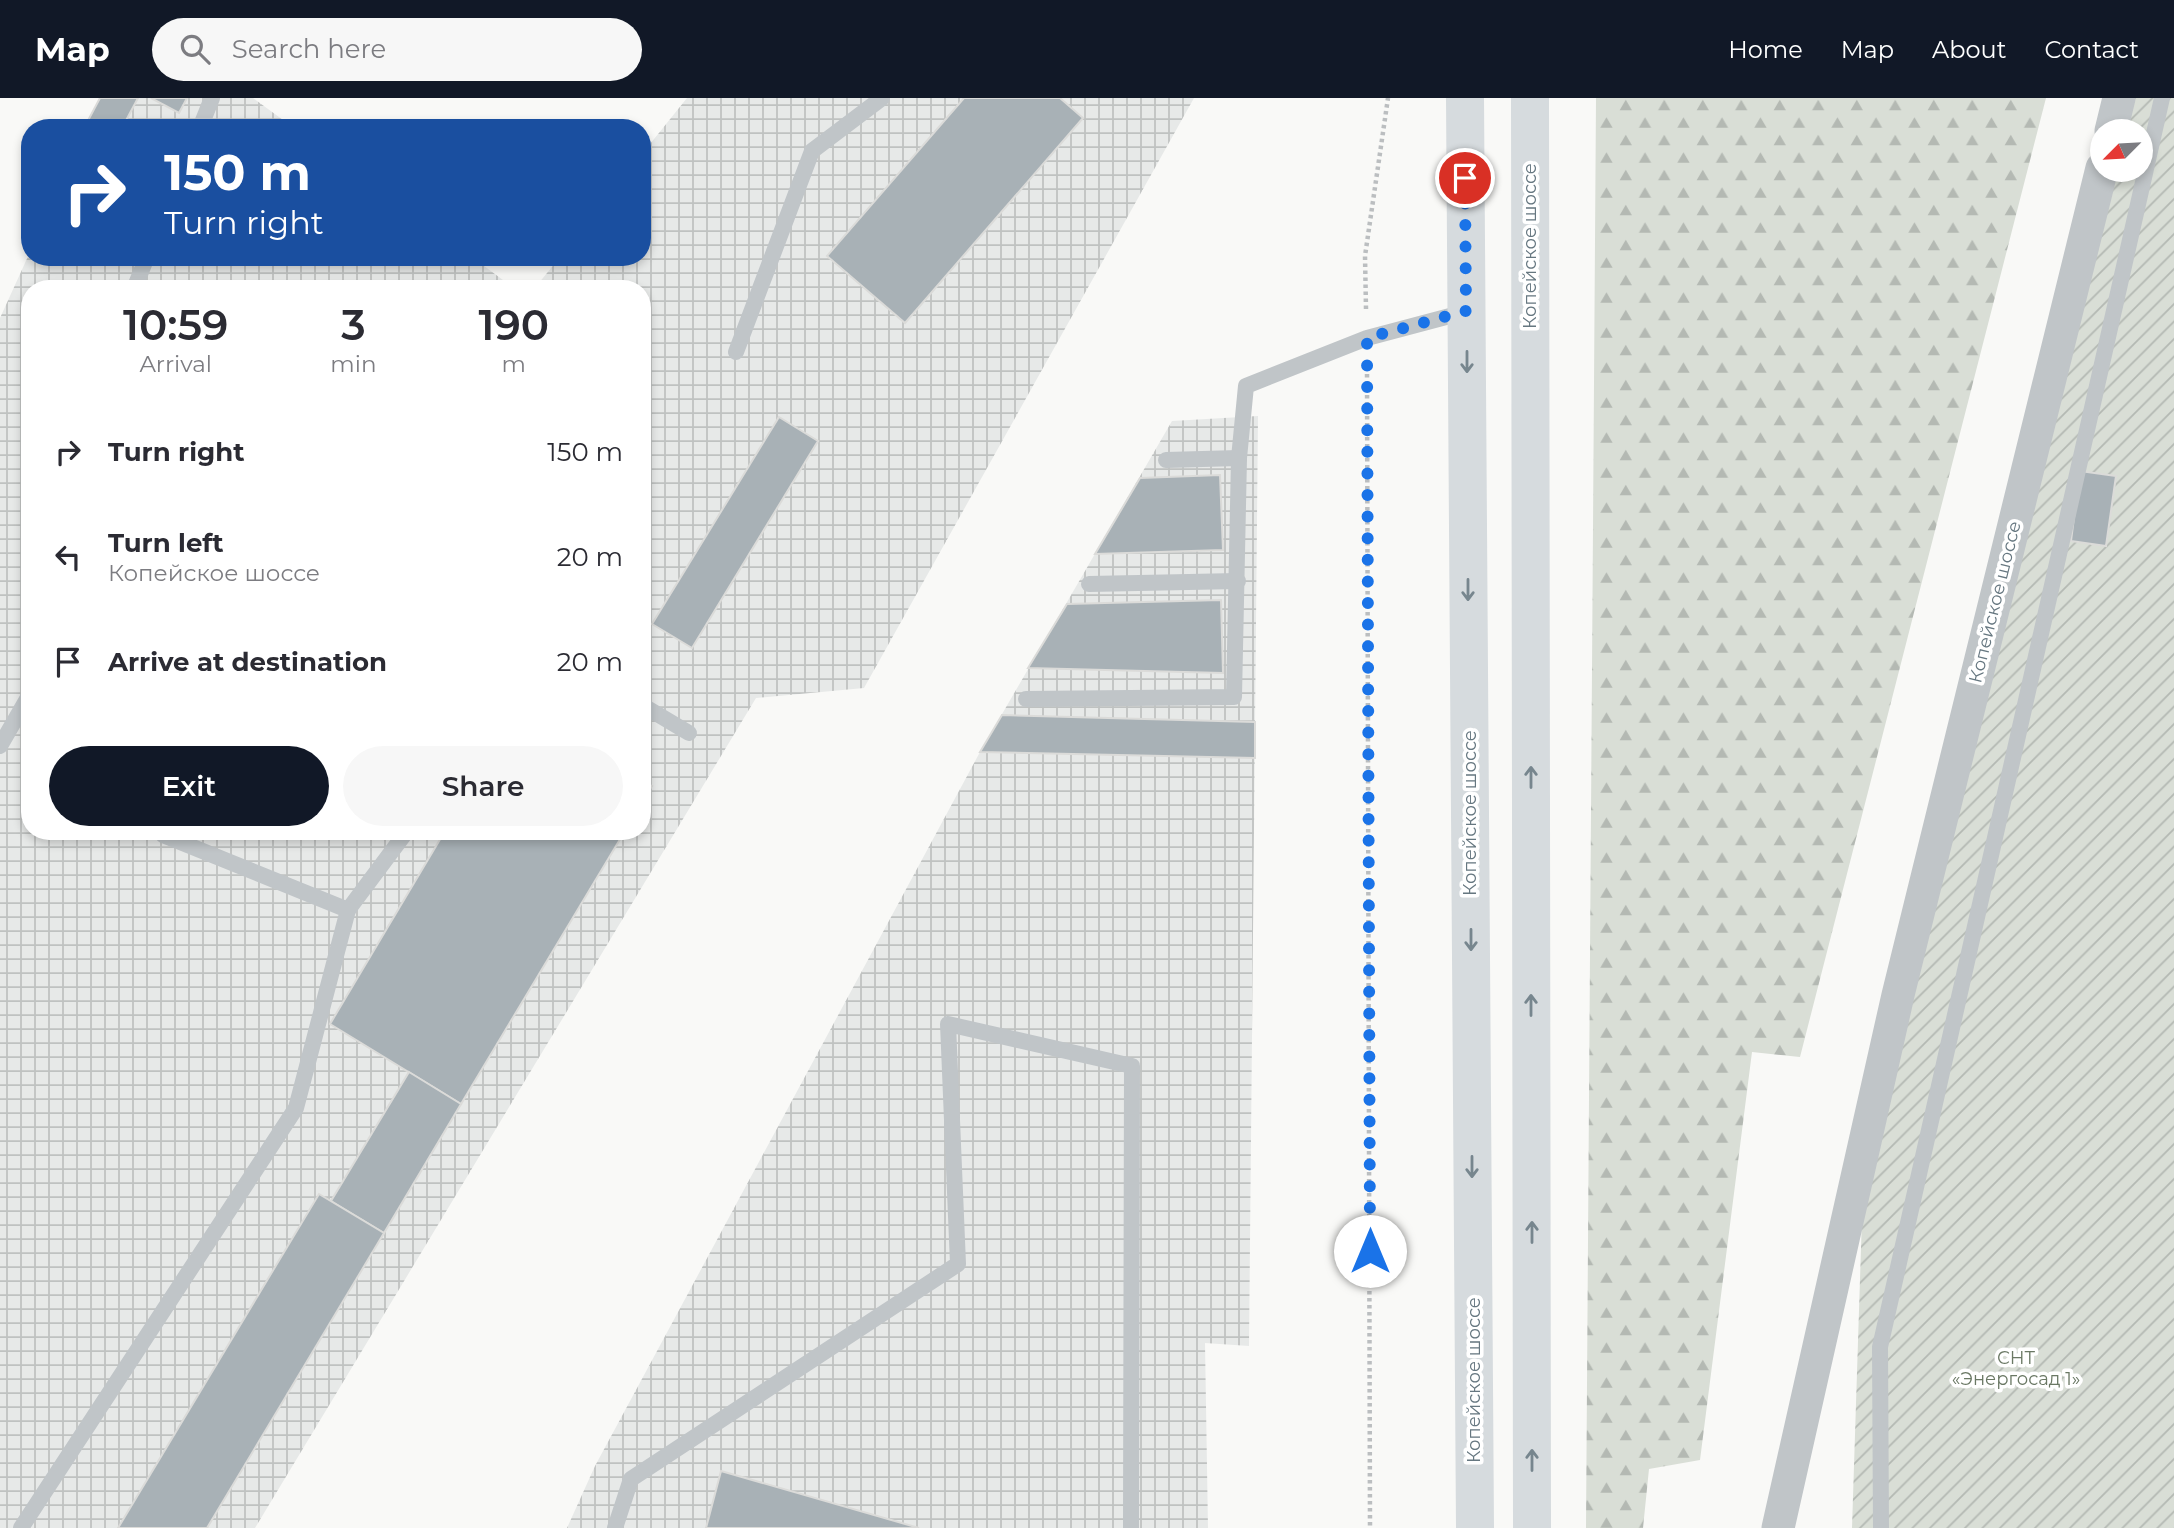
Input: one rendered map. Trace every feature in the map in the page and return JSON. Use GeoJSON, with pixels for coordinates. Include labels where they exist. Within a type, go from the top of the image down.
{"type":"FeatureCollection","features":[{"type":"Feature","properties":{"kind":"main road","name":"Копейское шоссе"},"geometry":{"type":"LineString","coordinates":[[1465,98],[1475,1528]]}},
{"type":"Feature","properties":{"kind":"main road","name":"Копейское шоссе"},"geometry":{"type":"LineString","coordinates":[[1530,98],[1532,1528]]}},
{"type":"Feature","properties":{"kind":"street"},"geometry":{"type":"LineString","coordinates":[[2114,119],[2119,98]]}},
{"type":"Feature","properties":{"kind":"street","name":"Копейское шоссе"},"geometry":{"type":"LineString","coordinates":[[1778,1528],[1898,995],[2099,182]]}},
{"type":"Feature","properties":{"kind":"lane"},"geometry":{"type":"LineString","coordinates":[[204,119],[212,98]]}},
{"type":"Feature","properties":{"kind":"lane"},"geometry":{"type":"LineString","coordinates":[[736,352],[812,151],[882,98]]}},
{"type":"Feature","properties":{"kind":"lane"},"geometry":{"type":"LineString","coordinates":[[1881,1528],[1880,1347],[2162,98]]}},
{"type":"Feature","properties":{"kind":"lane"},"geometry":{"type":"LineString","coordinates":[[1026,699],[1234,697],[1239,458],[1246,386],[1367,338],[1466,311]]}},
{"type":"Feature","properties":{"kind":"lane"},"geometry":{"type":"LineString","coordinates":[[1166,460],[1239,458]]}},
{"type":"Feature","properties":{"kind":"lane"},"geometry":{"type":"LineString","coordinates":[[1089,584],[1237,581]]}},
{"type":"Feature","properties":{"kind":"lane"},"geometry":{"type":"LineString","coordinates":[[0,746],[21,710]]}},
{"type":"Feature","properties":{"kind":"lane"},"geometry":{"type":"LineString","coordinates":[[651,710],[689,733]]}},
{"type":"Feature","properties":{"kind":"lane"},"geometry":{"type":"LineString","coordinates":[[176,840],[348,909]]}},
{"type":"Feature","properties":{"kind":"lane"},"geometry":{"type":"LineString","coordinates":[[21,1528],[296,1108],[348,909],[400,840]]}},
{"type":"Feature","properties":{"kind":"lane"},"geometry":{"type":"LineString","coordinates":[[615,1528],[631,1479],[958,1264],[948,1024],[1132,1066],[1131,1528]]}},
{"type":"Feature","properties":{"kind":"path"},"geometry":{"type":"LineString","coordinates":[[1370,1528],[1365,256],[1388,98]]}},
{"type":"Feature","properties":{"kind":"shaded area"},"geometry":{"type":"Polygon","coordinates":[[[99,98],[253,98],[282,119],[90,119],[99,98]]]}},
{"type":"Feature","properties":{"kind":"shaded area"},"geometry":{"type":"Polygon","coordinates":[[[687,98],[1194,98],[864,688],[756,698],[255,1528],[0,1528],[0,318],[24,266],[484,266],[503,280],[21,280],[21,840],[651,840],[651,280],[541,280],[553,266],[651,266],[651,143],[687,98]]]}},
{"type":"Feature","properties":{"kind":"shaded area"},"geometry":{"type":"Polygon","coordinates":[[[1258,416],[1249,1346],[1205,1343],[1208,1528],[567,1528],[595,1466],[980,752],[1172,421],[1258,416]]]}},
{"type":"Feature","properties":{"kind":"green space"},"geometry":{"type":"Polygon","coordinates":[[[1596,98],[2046,98],[1800,1057],[1752,1052],[1700,1460],[1649,1469],[1643,1528],[1586,1528],[1596,98]]]}},
{"type":"Feature","properties":{"kind":"green space","name":"СНТ «Энергосад 1»"},"geometry":{"type":"Polygon","coordinates":[[[2131,98],[2174,98],[2174,1528],[1852,1528],[1863,1186],[2110,182],[2153,182],[2153,119],[2126,119],[2131,98]]]}},
{"type":"Feature","properties":{"kind":"building"},"geometry":{"type":"Polygon","coordinates":[[[100,98],[138,98],[127,119],[89,119],[100,98]]]}},
{"type":"Feature","properties":{"kind":"building"},"geometry":{"type":"Polygon","coordinates":[[[151,98],[187,98],[179,113],[151,98]]]}},
{"type":"Feature","properties":{"kind":"building"},"geometry":{"type":"Polygon","coordinates":[[[964,98],[1060,98],[1083,118],[905,323],[827,256],[964,98]]]}},
{"type":"Feature","properties":{"kind":"building"},"geometry":{"type":"Polygon","coordinates":[[[779,417],[818,441],[692,648],[652,624],[779,417]]]}},
{"type":"Feature","properties":{"kind":"building"},"geometry":{"type":"Polygon","coordinates":[[[2080,471],[2116,476],[2106,546],[2071,541],[2080,471]]]}},
{"type":"Feature","properties":{"kind":"building"},"geometry":{"type":"Polygon","coordinates":[[[1220,475],[1223,550],[1095,554],[1140,478],[1220,475]]]}},
{"type":"Feature","properties":{"kind":"building"},"geometry":{"type":"Polygon","coordinates":[[[1221,600],[1223,673],[1028,668],[1067,604],[1221,600]]]}},
{"type":"Feature","properties":{"kind":"building"},"geometry":{"type":"Polygon","coordinates":[[[1002,715],[1255,722],[1255,758],[980,752],[1002,715]]]}},
{"type":"Feature","properties":{"kind":"building"},"geometry":{"type":"Polygon","coordinates":[[[440,840],[620,840],[461,1104],[330,1024],[440,840]]]}},
{"type":"Feature","properties":{"kind":"building"},"geometry":{"type":"Polygon","coordinates":[[[409,1072],[461,1104],[384,1233],[331,1201],[409,1072]]]}},
{"type":"Feature","properties":{"kind":"building"},"geometry":{"type":"Polygon","coordinates":[[[319,1194],[384,1233],[207,1528],[118,1528],[319,1194]]]}},
{"type":"Feature","properties":{"kind":"building"},"geometry":{"type":"Polygon","coordinates":[[[721,1471],[919,1528],[706,1528],[721,1471]]]}},
{"type":"Feature","properties":{"kind":"route"},"geometry":{"type":"LineString","coordinates":[[1370,1251],[1367,338],[1466,311],[1465,178]]}}]}
